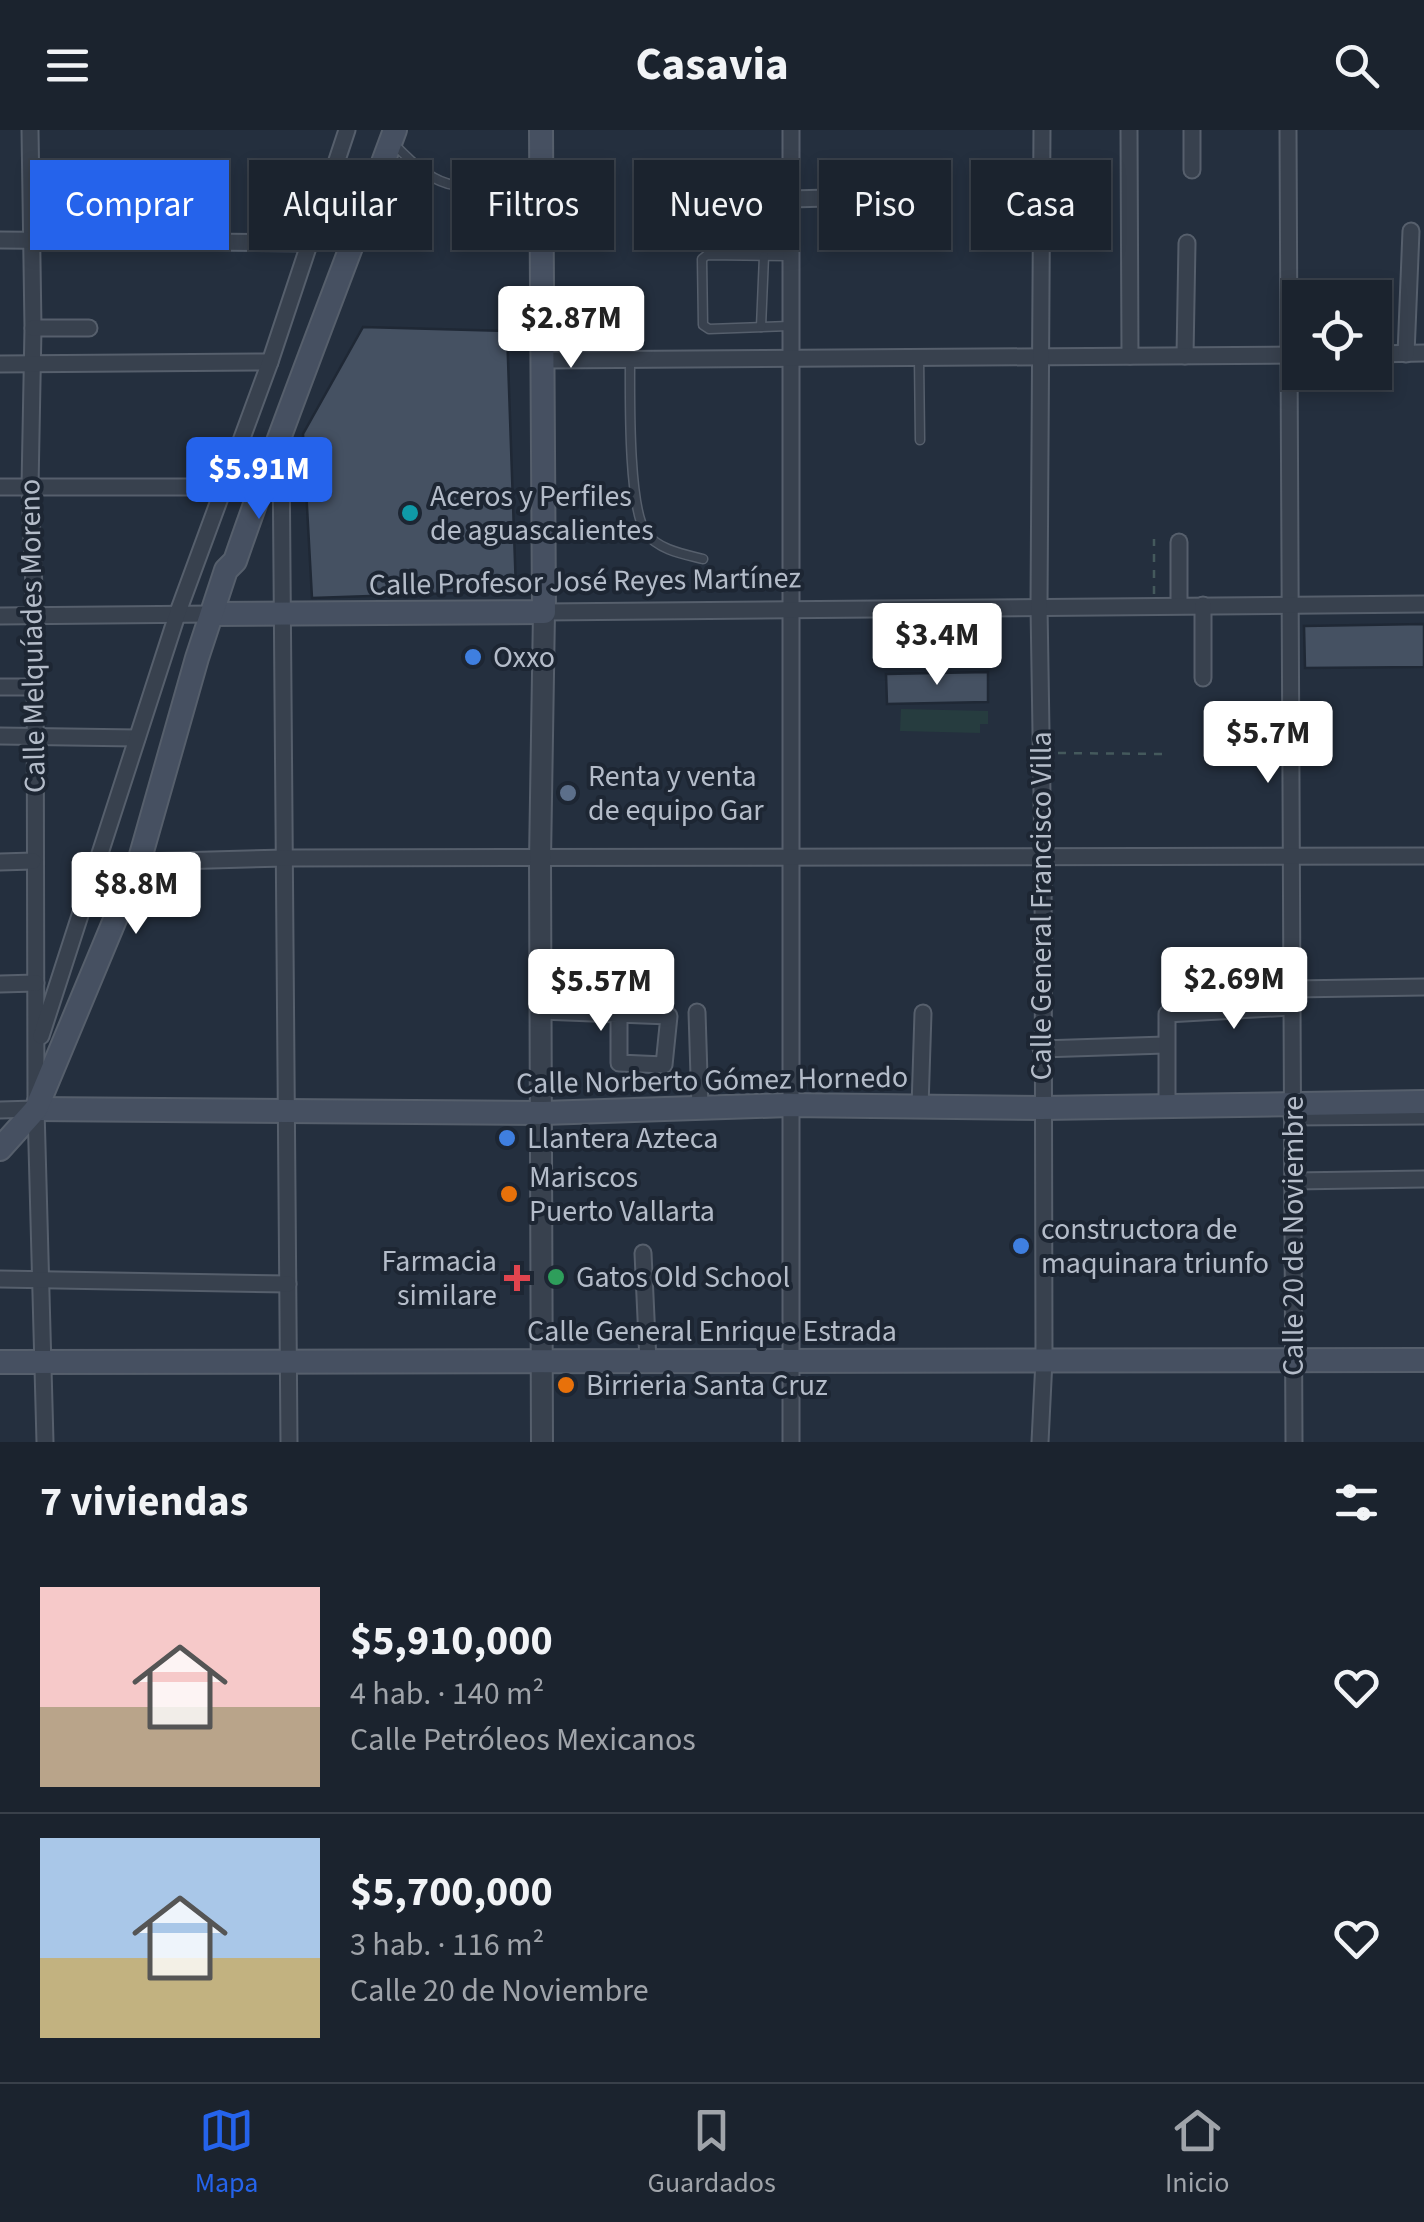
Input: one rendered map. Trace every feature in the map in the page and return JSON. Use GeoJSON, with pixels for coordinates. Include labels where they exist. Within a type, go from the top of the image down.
{"type":"FeatureCollection","features":[{"type":"Feature","properties":{"kind":"main road"},"geometry":{"type":"LineString","coordinates":[[541,130],[542,160]]}},
{"type":"Feature","properties":{"kind":"main road"},"geometry":{"type":"LineString","coordinates":[[0,1149],[36,1109],[140,862],[192,684],[209,662],[219,614],[239,574],[234,561],[393,135]]}},
{"type":"Feature","properties":{"kind":"main road"},"geometry":{"type":"LineString","coordinates":[[543,250],[544,612]]}},
{"type":"Feature","properties":{"kind":"main road","name":"Calle Profesor José Reyes Martínez"},"geometry":{"type":"LineString","coordinates":[[219,614],[544,612]]}},
{"type":"Feature","properties":{"kind":"main road","name":"Calle Norberto Gómez Hornedo"},"geometry":{"type":"LineString","coordinates":[[36,1109],[543,1113],[789,1106],[1042,1108],[1424,1102]]}},
{"type":"Feature","properties":{"kind":"main road","name":"Calle General Enrique Estrada"},"geometry":{"type":"LineString","coordinates":[[0,1362],[1424,1360]]}},
{"type":"Feature","properties":{"kind":"street","name":"Calle Melquíades Moreno"},"geometry":{"type":"LineString","coordinates":[[30,130],[30,160]]}},
{"type":"Feature","properties":{"kind":"street"},"geometry":{"type":"LineString","coordinates":[[336,160],[346,130]]}},
{"type":"Feature","properties":{"kind":"street"},"geometry":{"type":"LineString","coordinates":[[790,130],[790,160]]}},
{"type":"Feature","properties":{"kind":"street","name":"Calle General Francisco Villa"},"geometry":{"type":"LineString","coordinates":[[1040,1442],[1044,1360],[1039,606],[1042,130]]}},
{"type":"Feature","properties":{"kind":"street"},"geometry":{"type":"LineString","coordinates":[[1129,130],[1130,356]]}},
{"type":"Feature","properties":{"kind":"street"},"geometry":{"type":"LineString","coordinates":[[1192,130],[1192,170]]}},
{"type":"Feature","properties":{"kind":"street","name":"Calle 20 de Noviembre"},"geometry":{"type":"LineString","coordinates":[[1288,130],[1292,280]]}},
{"type":"Feature","properties":{"kind":"street"},"geometry":{"type":"LineString","coordinates":[[1406,354],[1411,231]]}},
{"type":"Feature","properties":{"kind":"street"},"geometry":{"type":"LineString","coordinates":[[0,240],[30,240]]}},
{"type":"Feature","properties":{"kind":"street"},"geometry":{"type":"LineString","coordinates":[[1185,356],[1187,243]]}},
{"type":"Feature","properties":{"kind":"street","name":"Calle Melquíades Moreno"},"geometry":{"type":"LineString","coordinates":[[31,250],[36,1109],[44,1442]]}},
{"type":"Feature","properties":{"kind":"street"},"geometry":{"type":"LineString","coordinates":[[38,1048],[178,612],[308,250]]}},
{"type":"Feature","properties":{"kind":"street"},"geometry":{"type":"LineString","coordinates":[[790,250],[791,1442]]}},
{"type":"Feature","properties":{"kind":"street"},"geometry":{"type":"LineString","coordinates":[[33,328],[89,328]]}},
{"type":"Feature","properties":{"kind":"street"},"geometry":{"type":"LineString","coordinates":[[1392,354],[1424,354]]}},
{"type":"Feature","properties":{"kind":"street"},"geometry":{"type":"LineString","coordinates":[[545,360],[1282,355]]}},
{"type":"Feature","properties":{"kind":"street"},"geometry":{"type":"LineString","coordinates":[[0,364],[270,362]]}},
{"type":"Feature","properties":{"kind":"street","name":"Calle 20 de Noviembre"},"geometry":{"type":"LineString","coordinates":[[1293,390],[1290,856],[1294,1442]]}},
{"type":"Feature","properties":{"kind":"street"},"geometry":{"type":"LineString","coordinates":[[281,429],[289,1442]]}},
{"type":"Feature","properties":{"kind":"street"},"geometry":{"type":"LineString","coordinates":[[0,487],[223,487]]}},
{"type":"Feature","properties":{"kind":"street"},"geometry":{"type":"LineString","coordinates":[[1178,542],[1178,605]]}},
{"type":"Feature","properties":{"kind":"street","name":"Calle Profesor José Reyes Martínez"},"geometry":{"type":"LineString","coordinates":[[544,612],[1424,604]]}},
{"type":"Feature","properties":{"kind":"street"},"geometry":{"type":"LineString","coordinates":[[1203,605],[1203,678]]}},
{"type":"Feature","properties":{"kind":"street"},"geometry":{"type":"LineString","coordinates":[[542,1442],[540,860],[544,612]]}},
{"type":"Feature","properties":{"kind":"street","name":"Calle Profesor José Reyes Martínez"},"geometry":{"type":"LineString","coordinates":[[0,616],[219,614]]}},
{"type":"Feature","properties":{"kind":"street"},"geometry":{"type":"LineString","coordinates":[[0,687],[34,687]]}},
{"type":"Feature","properties":{"kind":"street"},"geometry":{"type":"LineString","coordinates":[[0,736],[137,738]]}},
{"type":"Feature","properties":{"kind":"street"},"geometry":{"type":"LineString","coordinates":[[140,862],[286,858],[1424,856]]}},
{"type":"Feature","properties":{"kind":"street"},"geometry":{"type":"LineString","coordinates":[[0,862],[34,861]]}},
{"type":"Feature","properties":{"kind":"street"},"geometry":{"type":"LineString","coordinates":[[0,984],[36,983]]}},
{"type":"Feature","properties":{"kind":"street"},"geometry":{"type":"LineString","coordinates":[[1292,989],[1424,987]]}},
{"type":"Feature","properties":{"kind":"street"},"geometry":{"type":"LineString","coordinates":[[1167,1105],[1166,1018],[1171,1012],[1291,1007]]}},
{"type":"Feature","properties":{"kind":"street"},"geometry":{"type":"LineString","coordinates":[[541,1010],[619,1012],[669,1016],[664,1065],[619,1063],[619,1012]]}},
{"type":"Feature","properties":{"kind":"street"},"geometry":{"type":"LineString","coordinates":[[696,1012],[700,1108]]}},
{"type":"Feature","properties":{"kind":"street"},"geometry":{"type":"LineString","coordinates":[[920,1107],[923,1013]]}},
{"type":"Feature","properties":{"kind":"street"},"geometry":{"type":"LineString","coordinates":[[1041,1049],[1165,1045]]}},
{"type":"Feature","properties":{"kind":"street","name":"Calle Norberto Gómez Hornedo"},"geometry":{"type":"LineString","coordinates":[[1292,1105],[1424,1092]]}},
{"type":"Feature","properties":{"kind":"street","name":"Calle Norberto Gómez Hornedo"},"geometry":{"type":"LineString","coordinates":[[1292,1105],[1424,1116]]}},
{"type":"Feature","properties":{"kind":"street","name":"Calle Norberto Gómez Hornedo"},"geometry":{"type":"LineString","coordinates":[[0,1110],[36,1109]]}},
{"type":"Feature","properties":{"kind":"street"},"geometry":{"type":"LineString","coordinates":[[1293,1181],[1424,1180]]}},
{"type":"Feature","properties":{"kind":"street"},"geometry":{"type":"LineString","coordinates":[[643,1253],[648,1361]]}},
{"type":"Feature","properties":{"kind":"street"},"geometry":{"type":"LineString","coordinates":[[0,1279],[288,1284]]}},
{"type":"Feature","properties":{"kind":"lane"},"geometry":{"type":"LineString","coordinates":[[393,135],[420,170],[452,184]]}},
{"type":"Feature","properties":{"kind":"lane"},"geometry":{"type":"LineString","coordinates":[[789,326],[709,329],[703,325],[702,259],[707,255],[790,256]]}},
{"type":"Feature","properties":{"kind":"lane"},"geometry":{"type":"LineString","coordinates":[[761,327],[764,256]]}},
{"type":"Feature","properties":{"kind":"lane"},"geometry":{"type":"LineString","coordinates":[[920,358],[920,440]]}},
{"type":"Feature","properties":{"kind":"lane"},"geometry":{"type":"LineString","coordinates":[[630,359],[636,506],[646,534],[670,551],[703,559]]}},
{"type":"Feature","properties":{"kind":"path"},"geometry":{"type":"LineString","coordinates":[[1154,539],[1154,605]]}},
{"type":"Feature","properties":{"kind":"path"},"geometry":{"type":"LineString","coordinates":[[1042,752],[1164,754]]}},
{"type":"Feature","properties":{"kind":"green space"},"geometry":{"type":"Polygon","coordinates":[[[901,709],[988,711],[988,724],[980,724],[980,733],[900,731],[901,709]]]}},
{"type":"Feature","properties":{"kind":"building","name":"Aceros y Perfiles de aguascalientes"},"geometry":{"type":"Polygon","coordinates":[[[363,327],[507,331],[516,591],[312,598],[303,434],[363,327]]]}},
{"type":"Feature","properties":{"kind":"building"},"geometry":{"type":"Polygon","coordinates":[[[1424,624],[1424,667],[1305,668],[1304,626],[1424,624]]]}},
{"type":"Feature","properties":{"kind":"building"},"geometry":{"type":"Polygon","coordinates":[[[988,672],[988,702],[887,704],[886,674],[988,672]]]}},
{"type":"Feature","properties":{"kind":"place","name":"Aceros y Perfiles de aguascalientes"},"geometry":{"type":"Point","coordinates":[410,513]}},
{"type":"Feature","properties":{"kind":"place","name":"Oxxo"},"geometry":{"type":"Point","coordinates":[473,657]}},
{"type":"Feature","properties":{"kind":"place","name":"Renta y venta de equipo Gar"},"geometry":{"type":"Point","coordinates":[568,793]}},
{"type":"Feature","properties":{"kind":"place","name":"Llantera Azteca"},"geometry":{"type":"Point","coordinates":[507,1138]}},
{"type":"Feature","properties":{"kind":"place","name":"Mariscos Puerto Vallarta"},"geometry":{"type":"Point","coordinates":[509,1194]}},
{"type":"Feature","properties":{"kind":"place","name":"constructora de maquinara triunfo"},"geometry":{"type":"Point","coordinates":[1021,1246]}},
{"type":"Feature","properties":{"kind":"place","name":"Gatos Old School"},"geometry":{"type":"Point","coordinates":[556,1277]}},
{"type":"Feature","properties":{"kind":"place","name":"Farmacia similare"},"geometry":{"type":"Point","coordinates":[517,1278]}},
{"type":"Feature","properties":{"kind":"place","name":"Birrieria Santa Cruz"},"geometry":{"type":"Point","coordinates":[566,1385]}}]}
